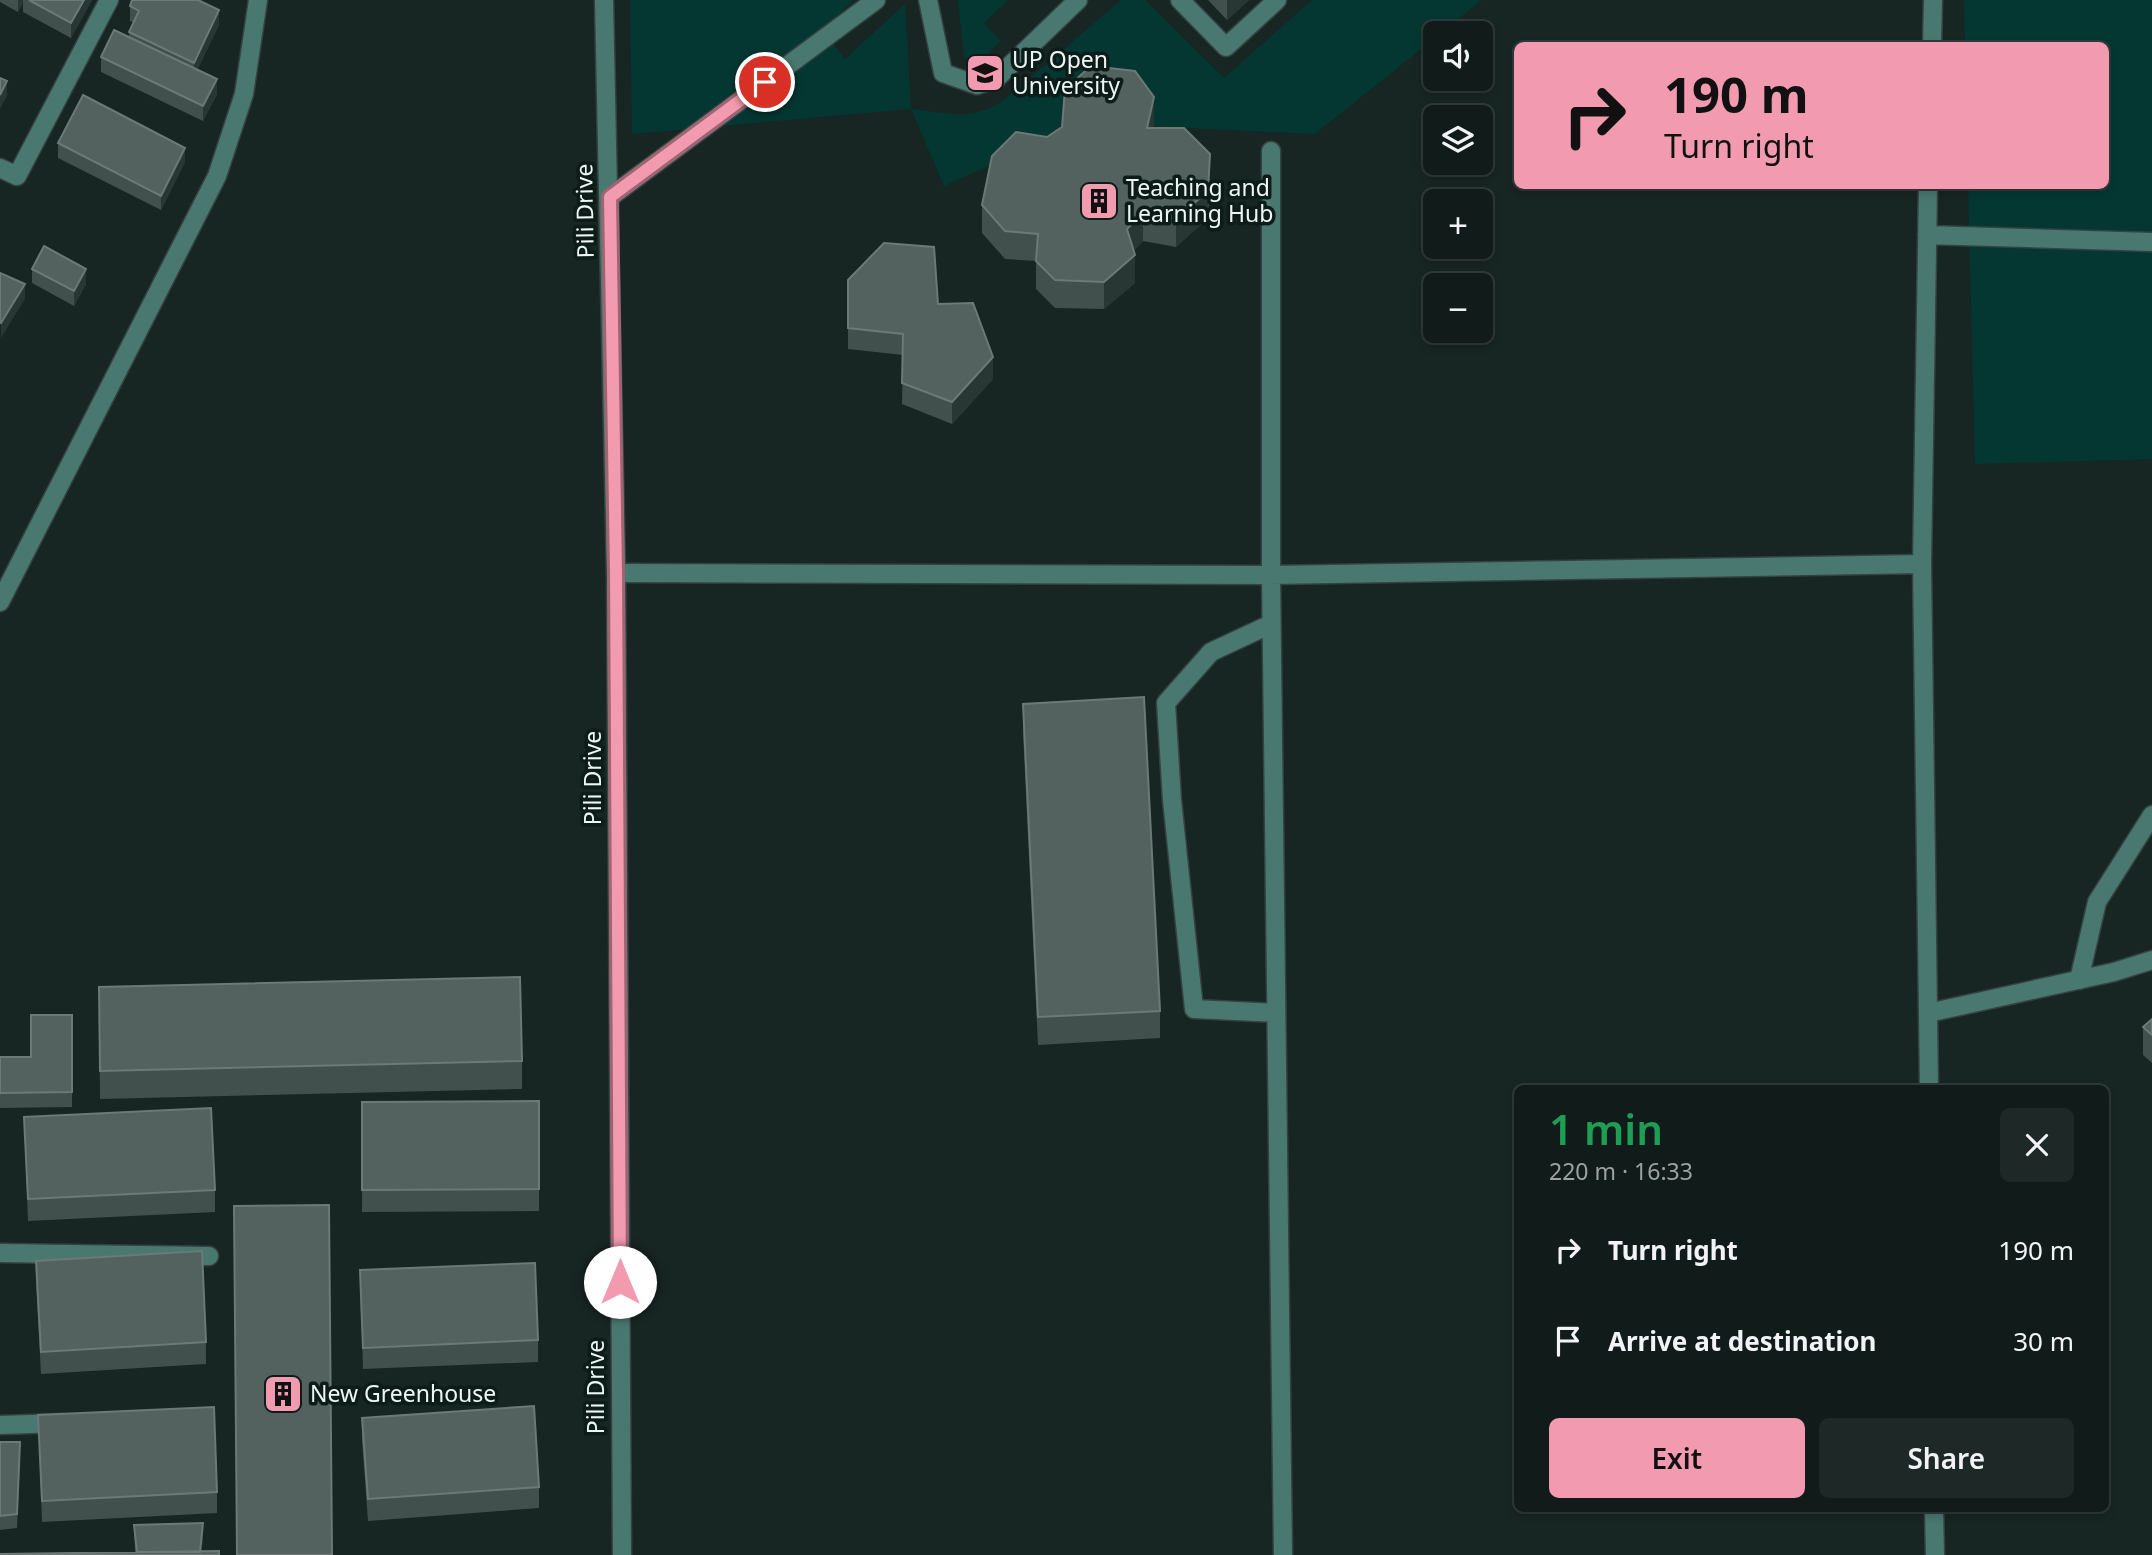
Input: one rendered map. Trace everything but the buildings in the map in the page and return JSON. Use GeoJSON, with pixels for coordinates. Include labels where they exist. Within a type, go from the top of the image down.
{"type":"FeatureCollection","features":[{"type":"Feature","properties":{"kind":"street"},"geometry":{"type":"LineString","coordinates":[[0,168],[17,176],[109,0]]}},
{"type":"Feature","properties":{"kind":"street"},"geometry":{"type":"LineString","coordinates":[[0,602],[217,176],[244,94],[258,0]]}},
{"type":"Feature","properties":{"kind":"street","name":"Pili Drive"},"geometry":{"type":"LineString","coordinates":[[604,0],[616,572],[622,1555]]}},
{"type":"Feature","properties":{"kind":"street"},"geometry":{"type":"LineString","coordinates":[[610,197],[876,0]]}},
{"type":"Feature","properties":{"kind":"street"},"geometry":{"type":"LineString","coordinates":[[928,0],[943,73],[977,85],[997,78],[1078,0]]}},
{"type":"Feature","properties":{"kind":"street"},"geometry":{"type":"LineString","coordinates":[[1180,0],[1226,47],[1277,0]]}},
{"type":"Feature","properties":{"kind":"street"},"geometry":{"type":"LineString","coordinates":[[1932,42],[1933,0]]}},
{"type":"Feature","properties":{"kind":"street"},"geometry":{"type":"LineString","coordinates":[[1271,151],[1271,624],[1283,1555]]}},
{"type":"Feature","properties":{"kind":"street"},"geometry":{"type":"LineString","coordinates":[[1928,189],[1922,564],[1929,1085]]}},
{"type":"Feature","properties":{"kind":"street"},"geometry":{"type":"LineString","coordinates":[[1927,235],[2152,242]]}},
{"type":"Feature","properties":{"kind":"street"},"geometry":{"type":"LineString","coordinates":[[616,572],[1271,575],[1922,564]]}},
{"type":"Feature","properties":{"kind":"street"},"geometry":{"type":"LineString","coordinates":[[1271,624],[1211,652],[1166,703],[1172,800],[1194,1009],[1276,1013]]}},
{"type":"Feature","properties":{"kind":"street"},"geometry":{"type":"LineString","coordinates":[[2079,980],[2097,902],[2152,815]]}},
{"type":"Feature","properties":{"kind":"street"},"geometry":{"type":"LineString","coordinates":[[1928,1013],[2079,980],[2152,960]]}},
{"type":"Feature","properties":{"kind":"street"},"geometry":{"type":"LineString","coordinates":[[0,1253],[209,1256]]}},
{"type":"Feature","properties":{"kind":"street"},"geometry":{"type":"LineString","coordinates":[[0,1425],[80,1422]]}},
{"type":"Feature","properties":{"kind":"street"},"geometry":{"type":"LineString","coordinates":[[1934,1512],[1935,1555]]}},
{"type":"Feature","properties":{"kind":"green space"},"geometry":{"type":"Polygon","coordinates":[[[630,0],[854,0],[822,30],[845,59],[905,4],[911,109],[632,134],[630,0]]]}},
{"type":"Feature","properties":{"kind":"green space"},"geometry":{"type":"Polygon","coordinates":[[[958,0],[1008,0],[984,23],[1001,41],[978,63],[964,57],[958,0]]]}},
{"type":"Feature","properties":{"kind":"green space"},"geometry":{"type":"Polygon","coordinates":[[[1121,0],[1145,0],[1224,78],[1312,0],[1482,0],[1455,21],[1423,21],[1423,48],[1315,134],[1083,123],[944,186],[911,109],[962,114],[995,105],[1008,97],[1121,0]]]}},
{"type":"Feature","properties":{"kind":"green space"},"geometry":{"type":"Polygon","coordinates":[[[1964,0],[2152,0],[2152,459],[1975,464],[1968,189],[2109,189],[2109,42],[1965,42],[1964,0]]]}},
{"type":"Feature","properties":{"kind":"place","name":"UP Open University"},"geometry":{"type":"Point","coordinates":[985,73]}},
{"type":"Feature","properties":{"kind":"place","name":"Teaching and Learning Hub"},"geometry":{"type":"Point","coordinates":[1099,201]}},
{"type":"Feature","properties":{"kind":"place","name":"New Greenhouse"},"geometry":{"type":"Point","coordinates":[283,1394]}},
{"type":"Feature","properties":{"kind":"route"},"geometry":{"type":"LineString","coordinates":[[620,1282],[616,572],[610,197],[765,82]]}}]}
